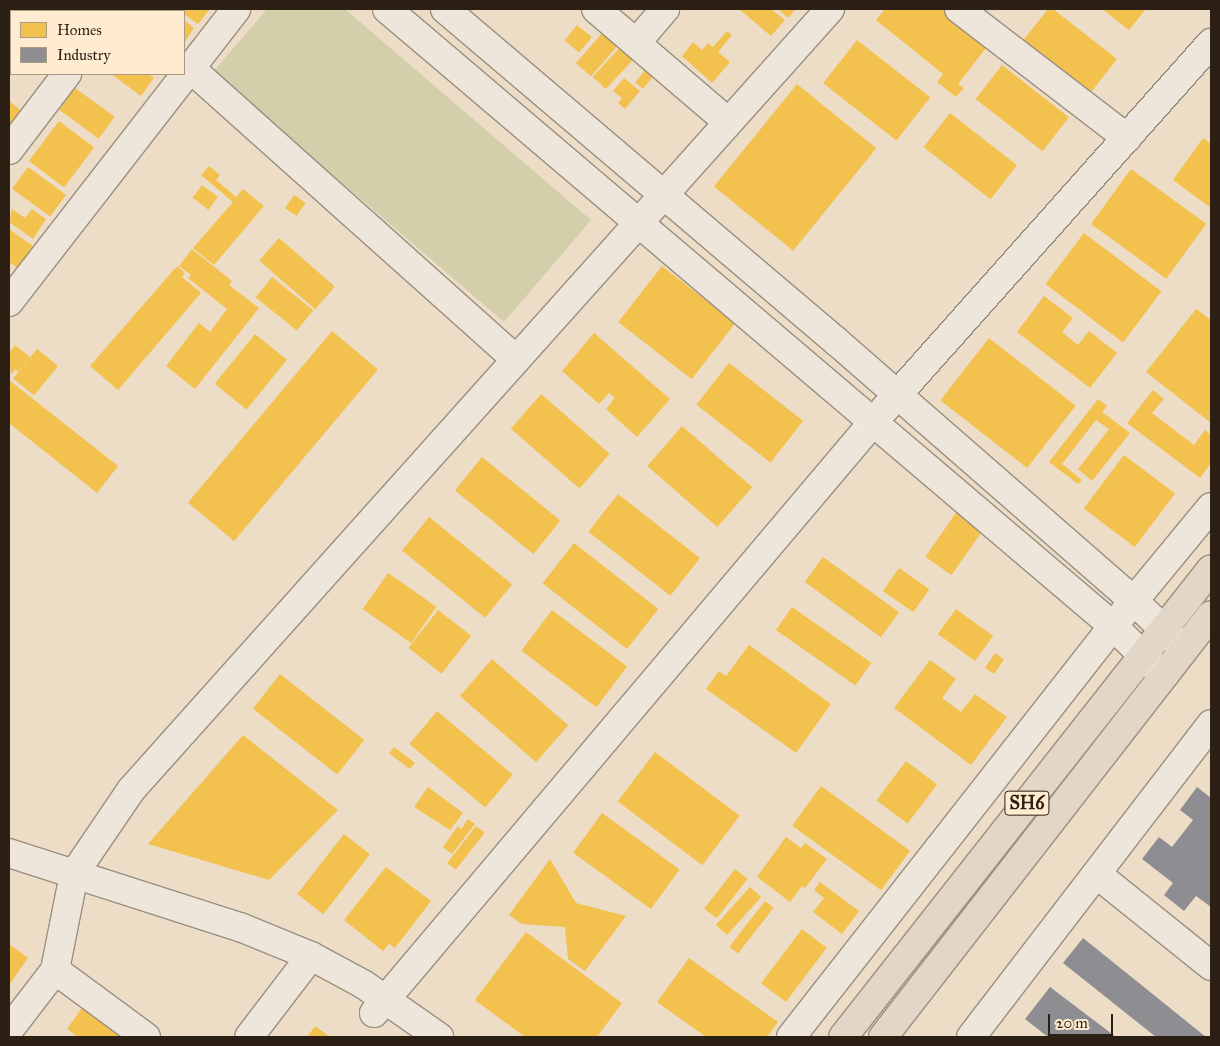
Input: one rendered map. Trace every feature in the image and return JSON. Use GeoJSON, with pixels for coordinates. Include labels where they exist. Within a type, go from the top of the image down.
{"type":"FeatureCollection","features":[{"type":"Feature","properties":{"kind":"main road","name":"SH6"},"geometry":{"type":"LineString","coordinates":[[844,1037],[1211,569]]}},
{"type":"Feature","properties":{"kind":"main road","name":"SH6"},"geometry":{"type":"LineString","coordinates":[[883,1037],[1211,615]]}},
{"type":"Feature","properties":{"kind":"street"},"geometry":{"type":"LineString","coordinates":[[185,74],[236,9]]}},
{"type":"Feature","properties":{"kind":"street"},"geometry":{"type":"LineString","coordinates":[[387,9],[1113,626],[1142,657],[1164,676]]}},
{"type":"Feature","properties":{"kind":"street"},"geometry":{"type":"LineString","coordinates":[[445,9],[897,395],[1135,602],[1184,650]]}},
{"type":"Feature","properties":{"kind":"street"},"geometry":{"type":"LineString","coordinates":[[596,9],[728,122]]}},
{"type":"Feature","properties":{"kind":"street"},"geometry":{"type":"LineString","coordinates":[[636,43],[665,9]]}},
{"type":"Feature","properties":{"kind":"street"},"geometry":{"type":"LineString","coordinates":[[9,1030],[55,970],[72,882],[131,790],[662,194],[830,9]]}},
{"type":"Feature","properties":{"kind":"street"},"geometry":{"type":"LineString","coordinates":[[959,9],[1127,138]]}},
{"type":"Feature","properties":{"kind":"street"},"geometry":{"type":"LineString","coordinates":[[380,1006],[873,422],[1211,43]]}},
{"type":"Feature","properties":{"kind":"street"},"geometry":{"type":"LineString","coordinates":[[190,68],[515,359]]}},
{"type":"Feature","properties":{"kind":"street"},"geometry":{"type":"LineString","coordinates":[[9,150],[66,75]]}},
{"type":"Feature","properties":{"kind":"street"},"geometry":{"type":"LineString","coordinates":[[9,302],[185,75]]}},
{"type":"Feature","properties":{"kind":"street"},"geometry":{"type":"LineString","coordinates":[[791,1037],[1113,626],[1135,602],[1211,507]]}},
{"type":"Feature","properties":{"kind":"street"},"geometry":{"type":"LineString","coordinates":[[971,1037],[1098,875],[1211,724]]}},
{"type":"Feature","properties":{"kind":"street"},"geometry":{"type":"LineString","coordinates":[[9,853],[72,882]]}},
{"type":"Feature","properties":{"kind":"street"},"geometry":{"type":"LineString","coordinates":[[9,870],[72,882],[240,927],[439,1037]]}},
{"type":"Feature","properties":{"kind":"street"},"geometry":{"type":"LineString","coordinates":[[1098,875],[1211,966]]}},
{"type":"Feature","properties":{"kind":"street"},"geometry":{"type":"LineString","coordinates":[[249,1037],[305,963]]}},
{"type":"Feature","properties":{"kind":"street"},"geometry":{"type":"LineString","coordinates":[[55,970],[146,1037]]}},
{"type":"Feature","properties":{"kind":"street"},"geometry":{"type":"LineString","coordinates":[[380,1006],[408,1037]]}},
{"type":"Feature","properties":{"kind":"shaded area"},"geometry":{"type":"Polygon","coordinates":[[[267,9],[345,9],[591,220],[504,322],[213,72],[267,9]]]}},
{"type":"Feature","properties":{"kind":"building: Homes"},"geometry":{"type":"Polygon","coordinates":[[[50,9],[52,10],[22,10],[50,9]]]}},
{"type":"Feature","properties":{"kind":"building: Homes"},"geometry":{"type":"Polygon","coordinates":[[[80,9],[101,9],[100,10],[80,9]]]}},
{"type":"Feature","properties":{"kind":"building: Homes"},"geometry":{"type":"Polygon","coordinates":[[[177,9],[210,9],[198,24],[185,15],[185,10],[177,9]]]}},
{"type":"Feature","properties":{"kind":"building: Homes"},"geometry":{"type":"Polygon","coordinates":[[[739,9],[771,9],[785,20],[771,36],[739,9]]]}},
{"type":"Feature","properties":{"kind":"building: Homes"},"geometry":{"type":"Polygon","coordinates":[[[778,9],[796,9],[788,18],[778,9]]]}},
{"type":"Feature","properties":{"kind":"building: Homes"},"geometry":{"type":"Polygon","coordinates":[[[885,9],[946,9],[989,44],[958,84],[964,88],[956,97],[937,82],[943,74],[876,20],[885,9]]]}},
{"type":"Feature","properties":{"kind":"building: Homes"},"geometry":{"type":"Polygon","coordinates":[[[1048,9],[1053,9],[1117,59],[1088,96],[1021,43],[1048,9]]]}},
{"type":"Feature","properties":{"kind":"building: Homes"},"geometry":{"type":"Polygon","coordinates":[[[1102,9],[1146,9],[1129,30],[1102,9]]]}},
{"type":"Feature","properties":{"kind":"building: Homes"},"geometry":{"type":"Polygon","coordinates":[[[185,21],[194,28],[185,42],[185,21]]]}},
{"type":"Feature","properties":{"kind":"building: Homes"},"geometry":{"type":"Polygon","coordinates":[[[610,24],[625,37],[591,76],[576,63],[610,24]]]}},
{"type":"Feature","properties":{"kind":"building: Homes"},"geometry":{"type":"Polygon","coordinates":[[[577,25],[592,37],[579,53],[564,41],[577,25]]]}},
{"type":"Feature","properties":{"kind":"building: Homes"},"geometry":{"type":"Polygon","coordinates":[[[727,31],[732,35],[718,52],[730,62],[712,83],[682,56],[693,42],[702,50],[708,43],[713,47],[727,31]]]}},
{"type":"Feature","properties":{"kind":"building: Homes"},"geometry":{"type":"Polygon","coordinates":[[[857,40],[930,97],[896,141],[823,83],[857,40]]]}},
{"type":"Feature","properties":{"kind":"building: Homes"},"geometry":{"type":"Polygon","coordinates":[[[626,41],[639,53],[606,89],[593,77],[626,41]]]}},
{"type":"Feature","properties":{"kind":"building: Homes"},"geometry":{"type":"Polygon","coordinates":[[[651,62],[659,68],[643,89],[635,83],[651,62]]]}},
{"type":"Feature","properties":{"kind":"building: Homes"},"geometry":{"type":"Polygon","coordinates":[[[1002,65],[1069,117],[1043,151],[976,99],[1002,65]]]}},
{"type":"Feature","properties":{"kind":"building: Homes"},"geometry":{"type":"Polygon","coordinates":[[[112,75],[150,75],[154,78],[141,96],[112,75]]]}},
{"type":"Feature","properties":{"kind":"building: Homes"},"geometry":{"type":"Polygon","coordinates":[[[624,78],[640,91],[625,109],[618,103],[622,98],[613,91],[624,78]]]}},
{"type":"Feature","properties":{"kind":"building: Homes"},"geometry":{"type":"Polygon","coordinates":[[[797,84],[876,148],[793,251],[714,187],[797,84]]]}},
{"type":"Feature","properties":{"kind":"building: Homes"},"geometry":{"type":"Polygon","coordinates":[[[75,88],[115,117],[99,139],[59,110],[75,88]]]}},
{"type":"Feature","properties":{"kind":"building: Homes"},"geometry":{"type":"Polygon","coordinates":[[[9,101],[23,112],[11,128],[9,127],[9,101]]]}},
{"type":"Feature","properties":{"kind":"building: Homes"},"geometry":{"type":"Polygon","coordinates":[[[950,113],[1017,165],[991,199],[924,147],[950,113]]]}},
{"type":"Feature","properties":{"kind":"building: Homes"},"geometry":{"type":"Polygon","coordinates":[[[59,121],[94,147],[64,187],[29,161],[59,121]]]}},
{"type":"Feature","properties":{"kind":"building: Homes"},"geometry":{"type":"Polygon","coordinates":[[[1203,138],[1211,144],[1211,208],[1173,180],[1203,138]]]}},
{"type":"Feature","properties":{"kind":"building: Homes"},"geometry":{"type":"Polygon","coordinates":[[[209,166],[220,175],[216,180],[236,197],[243,189],[264,206],[214,265],[193,248],[233,202],[201,175],[209,166]]]}},
{"type":"Feature","properties":{"kind":"building: Homes"},"geometry":{"type":"Polygon","coordinates":[[[28,167],[66,195],[50,216],[12,189],[28,167]]]}},
{"type":"Feature","properties":{"kind":"building: Homes"},"geometry":{"type":"Polygon","coordinates":[[[1131,169],[1206,224],[1166,279],[1091,224],[1131,169]]]}},
{"type":"Feature","properties":{"kind":"building: Homes"},"geometry":{"type":"Polygon","coordinates":[[[202,185],[218,197],[208,210],[192,198],[202,185]]]}},
{"type":"Feature","properties":{"kind":"building: Homes"},"geometry":{"type":"Polygon","coordinates":[[[294,195],[306,203],[297,216],[285,208],[294,195]]]}},
{"type":"Feature","properties":{"kind":"building: Homes"},"geometry":{"type":"Polygon","coordinates":[[[12,209],[25,218],[32,209],[46,219],[33,239],[9,222],[12,209]]]}},
{"type":"Feature","properties":{"kind":"building: Homes"},"geometry":{"type":"Polygon","coordinates":[[[9,229],[33,246],[18,268],[9,262],[9,229]]]}},
{"type":"Feature","properties":{"kind":"building: Homes"},"geometry":{"type":"Polygon","coordinates":[[[1084,233],[1161,291],[1123,342],[1045,284],[1084,233]]]}},
{"type":"Feature","properties":{"kind":"building: Homes"},"geometry":{"type":"Polygon","coordinates":[[[279,238],[335,287],[315,309],[259,261],[279,238]]]}},
{"type":"Feature","properties":{"kind":"building: Homes"},"geometry":{"type":"Polygon","coordinates":[[[192,249],[232,281],[229,285],[259,308],[195,389],[166,366],[199,323],[210,332],[227,309],[188,278],[191,275],[179,266],[192,249]]]}},
{"type":"Feature","properties":{"kind":"building: Homes"},"geometry":{"type":"Polygon","coordinates":[[[177,266],[185,273],[182,277],[201,293],[118,390],[90,366],[177,266]]]}},
{"type":"Feature","properties":{"kind":"building: Homes"},"geometry":{"type":"Polygon","coordinates":[[[662,266],[735,323],[692,379],[618,322],[662,266]]]}},
{"type":"Feature","properties":{"kind":"building: Homes"},"geometry":{"type":"Polygon","coordinates":[[[272,277],[313,310],[297,331],[256,297],[272,277]]]}},
{"type":"Feature","properties":{"kind":"building: Homes"},"geometry":{"type":"Polygon","coordinates":[[[1044,296],[1073,318],[1062,332],[1078,345],[1089,331],[1117,353],[1090,388],[1017,332],[1044,296]]]}},
{"type":"Feature","properties":{"kind":"building: Homes"},"geometry":{"type":"Polygon","coordinates":[[[1196,309],[1211,320],[1211,423],[1146,372],[1196,309]]]}},
{"type":"Feature","properties":{"kind":"building: Homes"},"geometry":{"type":"Polygon","coordinates":[[[332,331],[378,370],[234,541],[188,503],[332,331]]]}},
{"type":"Feature","properties":{"kind":"building: Homes"},"geometry":{"type":"Polygon","coordinates":[[[594,333],[670,399],[637,437],[606,409],[615,398],[609,393],[599,404],[562,371],[594,333]]]}},
{"type":"Feature","properties":{"kind":"building: Homes"},"geometry":{"type":"Polygon","coordinates":[[[255,334],[287,360],[247,410],[215,384],[255,334]]]}},
{"type":"Feature","properties":{"kind":"building: Homes"},"geometry":{"type":"Polygon","coordinates":[[[989,338],[1076,406],[1027,468],[940,400],[989,338]]]}},
{"type":"Feature","properties":{"kind":"building: Homes"},"geometry":{"type":"Polygon","coordinates":[[[15,345],[30,357],[18,372],[15,369],[11,375],[9,353],[15,345]]]}},
{"type":"Feature","properties":{"kind":"building: Homes"},"geometry":{"type":"Polygon","coordinates":[[[37,349],[58,366],[34,396],[13,379],[37,349]]]}},
{"type":"Feature","properties":{"kind":"building: Homes"},"geometry":{"type":"Polygon","coordinates":[[[729,363],[803,421],[770,463],[696,405],[729,363]]]}},
{"type":"Feature","properties":{"kind":"building: Homes"},"geometry":{"type":"Polygon","coordinates":[[[9,380],[118,466],[97,493],[9,423],[9,380]]]}},
{"type":"Feature","properties":{"kind":"building: Homes"},"geometry":{"type":"Polygon","coordinates":[[[1153,390],[1164,399],[1152,413],[1194,445],[1205,430],[1211,435],[1211,463],[1200,478],[1127,423],[1153,390]]]}},
{"type":"Feature","properties":{"kind":"building: Homes"},"geometry":{"type":"Polygon","coordinates":[[[541,394],[610,454],[579,488],[511,429],[541,394]]]}},
{"type":"Feature","properties":{"kind":"building: Homes"},"geometry":{"type":"Polygon","coordinates":[[[1098,399],[1107,406],[1102,412],[1130,433],[1092,481],[1078,469],[1109,429],[1096,420],[1062,464],[1082,480],[1078,484],[1049,462],[1098,399]]]}},
{"type":"Feature","properties":{"kind":"building: Homes"},"geometry":{"type":"Polygon","coordinates":[[[682,426],[752,487],[717,527],[647,466],[682,426]]]}},
{"type":"Feature","properties":{"kind":"building: Homes"},"geometry":{"type":"Polygon","coordinates":[[[1124,455],[1175,494],[1135,547],[1084,509],[1124,455]]]}},
{"type":"Feature","properties":{"kind":"building: Homes"},"geometry":{"type":"Polygon","coordinates":[[[482,457],[560,521],[533,554],[455,490],[482,457]]]}},
{"type":"Feature","properties":{"kind":"building: Homes"},"geometry":{"type":"Polygon","coordinates":[[[618,494],[700,558],[670,596],[588,532],[618,494]]]}},
{"type":"Feature","properties":{"kind":"building: Homes"},"geometry":{"type":"Polygon","coordinates":[[[958,510],[984,528],[952,575],[925,557],[958,510]]]}},
{"type":"Feature","properties":{"kind":"building: Homes"},"geometry":{"type":"Polygon","coordinates":[[[429,517],[512,584],[485,618],[402,550],[429,517]]]}},
{"type":"Feature","properties":{"kind":"building: Homes"},"geometry":{"type":"Polygon","coordinates":[[[574,543],[658,609],[627,649],[543,583],[574,543]]]}},
{"type":"Feature","properties":{"kind":"building: Homes"},"geometry":{"type":"Polygon","coordinates":[[[823,557],[899,612],[881,637],[805,582],[823,557]]]}},
{"type":"Feature","properties":{"kind":"building: Homes"},"geometry":{"type":"Polygon","coordinates":[[[899,568],[929,589],[913,612],[883,591],[899,568]]]}},
{"type":"Feature","properties":{"kind":"building: Homes"},"geometry":{"type":"Polygon","coordinates":[[[388,573],[436,607],[411,643],[363,609],[388,573]]]}},
{"type":"Feature","properties":{"kind":"building: Homes"},"geometry":{"type":"Polygon","coordinates":[[[792,607],[871,663],[855,686],[776,630],[792,607]]]}},
{"type":"Feature","properties":{"kind":"building: Homes"},"geometry":{"type":"Polygon","coordinates":[[[956,609],[993,636],[975,661],[938,634],[956,609]]]}},
{"type":"Feature","properties":{"kind":"building: Homes"},"geometry":{"type":"Polygon","coordinates":[[[438,610],[471,636],[442,674],[408,648],[438,610]]]}},
{"type":"Feature","properties":{"kind":"building: Homes"},"geometry":{"type":"Polygon","coordinates":[[[552,610],[627,667],[596,707],[521,651],[552,610]]]}},
{"type":"Feature","properties":{"kind":"building: Homes"},"geometry":{"type":"Polygon","coordinates":[[[749,645],[831,704],[796,753],[706,689],[719,671],[726,676],[749,645]]]}},
{"type":"Feature","properties":{"kind":"building: Homes"},"geometry":{"type":"Polygon","coordinates":[[[995,653],[1004,659],[994,674],[985,668],[995,653]]]}},
{"type":"Feature","properties":{"kind":"building: Homes"},"geometry":{"type":"Polygon","coordinates":[[[492,659],[568,725],[536,762],[460,696],[492,659]]]}},
{"type":"Feature","properties":{"kind":"building: Homes"},"geometry":{"type":"Polygon","coordinates":[[[930,660],[956,679],[942,698],[961,712],[975,694],[1007,717],[971,765],[894,708],[930,660]]]}},
{"type":"Feature","properties":{"kind":"building: Homes"},"geometry":{"type":"Polygon","coordinates":[[[280,674],[364,740],[337,775],[253,709],[280,674]]]}},
{"type":"Feature","properties":{"kind":"building: Homes"},"geometry":{"type":"Polygon","coordinates":[[[437,711],[513,775],[485,808],[409,744],[437,711]]]}},
{"type":"Feature","properties":{"kind":"building: Homes"},"geometry":{"type":"Polygon","coordinates":[[[243,735],[338,810],[269,880],[148,844],[243,735]]]}},
{"type":"Feature","properties":{"kind":"building: Homes"},"geometry":{"type":"Polygon","coordinates":[[[394,747],[415,763],[410,769],[389,753],[394,747]]]}},
{"type":"Feature","properties":{"kind":"building: Homes"},"geometry":{"type":"Polygon","coordinates":[[[655,752],[740,816],[702,865],[618,802],[655,752]]]}},
{"type":"Feature","properties":{"kind":"building: Homes"},"geometry":{"type":"Polygon","coordinates":[[[906,761],[937,784],[908,824],[877,800],[906,761]]]}},
{"type":"Feature","properties":{"kind":"building: Homes"},"geometry":{"type":"Polygon","coordinates":[[[821,786],[910,851],[881,890],[792,826],[821,786]]]}},
{"type":"Feature","properties":{"kind":"building: Homes"},"geometry":{"type":"Polygon","coordinates":[[[428,787],[463,813],[450,830],[414,807],[428,787]]]}},
{"type":"Feature","properties":{"kind":"building: Homes"},"geometry":{"type":"Polygon","coordinates":[[[602,813],[680,869],[651,909],[573,853],[602,813]]]}},
{"type":"Feature","properties":{"kind":"building: Homes"},"geometry":{"type":"Polygon","coordinates":[[[468,819],[475,824],[452,854],[443,847],[458,826],[461,829],[468,819]]]}},
{"type":"Feature","properties":{"kind":"building: Homes"},"geometry":{"type":"Polygon","coordinates":[[[476,826],[485,833],[456,870],[447,863],[476,826]]]}},
{"type":"Feature","properties":{"kind":"building: Homes"},"geometry":{"type":"Polygon","coordinates":[[[344,834],[370,854],[323,914],[297,894],[344,834]]]}},
{"type":"Feature","properties":{"kind":"building: Homes"},"geometry":{"type":"Polygon","coordinates":[[[786,837],[801,848],[805,843],[827,859],[805,888],[802,886],[790,902],[757,877],[786,837]]]}},
{"type":"Feature","properties":{"kind":"building: Homes"},"geometry":{"type":"Polygon","coordinates":[[[550,859],[576,903],[626,916],[585,971],[568,959],[565,927],[522,924],[509,915],[550,859]]]}},
{"type":"Feature","properties":{"kind":"building: Homes"},"geometry":{"type":"Polygon","coordinates":[[[386,867],[431,901],[395,948],[389,944],[383,951],[344,920],[386,867]]]}},
{"type":"Feature","properties":{"kind":"building: Homes"},"geometry":{"type":"Polygon","coordinates":[[[735,869],[748,879],[717,918],[704,908],[735,869]]]}},
{"type":"Feature","properties":{"kind":"building: Homes"},"geometry":{"type":"Polygon","coordinates":[[[820,882],[859,911],[842,934],[813,912],[824,898],[814,890],[820,882]]]}},
{"type":"Feature","properties":{"kind":"building: Homes"},"geometry":{"type":"Polygon","coordinates":[[[750,887],[761,897],[727,935],[716,925],[750,887]]]}},
{"type":"Feature","properties":{"kind":"building: Homes"},"geometry":{"type":"Polygon","coordinates":[[[765,901],[774,908],[738,953],[729,947],[765,901]]]}},
{"type":"Feature","properties":{"kind":"building: Homes"},"geometry":{"type":"Polygon","coordinates":[[[802,929],[827,948],[786,1002],[761,983],[802,929]]]}},
{"type":"Feature","properties":{"kind":"building: Homes"},"geometry":{"type":"Polygon","coordinates":[[[526,932],[622,1003],[597,1037],[525,1037],[475,1000],[526,932]]]}},
{"type":"Feature","properties":{"kind":"building: Homes"},"geometry":{"type":"Polygon","coordinates":[[[9,944],[28,958],[9,985],[9,944]]]}},
{"type":"Feature","properties":{"kind":"building: Homes"},"geometry":{"type":"Polygon","coordinates":[[[689,958],[778,1022],[767,1037],[706,1037],[657,1002],[689,958]]]}},
{"type":"Feature","properties":{"kind":"building: Homes"},"geometry":{"type":"Polygon","coordinates":[[[84,1005],[130,1037],[78,1037],[67,1029],[84,1005]]]}},
{"type":"Feature","properties":{"kind":"building: Homes"},"geometry":{"type":"Polygon","coordinates":[[[315,1026],[330,1037],[307,1037],[315,1026]]]}},
{"type":"Feature","properties":{"kind":"building: Industry"},"geometry":{"type":"Polygon","coordinates":[[[1197,787],[1211,798],[1211,907],[1196,896],[1184,911],[1164,895],[1173,883],[1142,859],[1159,837],[1172,847],[1193,820],[1180,810],[1197,787]]]}},
{"type":"Feature","properties":{"kind":"building: Industry"},"geometry":{"type":"Polygon","coordinates":[[[1083,938],[1206,1037],[1156,1037],[1063,963],[1083,938]]]}},
{"type":"Feature","properties":{"kind":"building: Industry"},"geometry":{"type":"Polygon","coordinates":[[[1050,987],[1116,1037],[1048,1037],[1025,1019],[1050,987]]]}}]}
